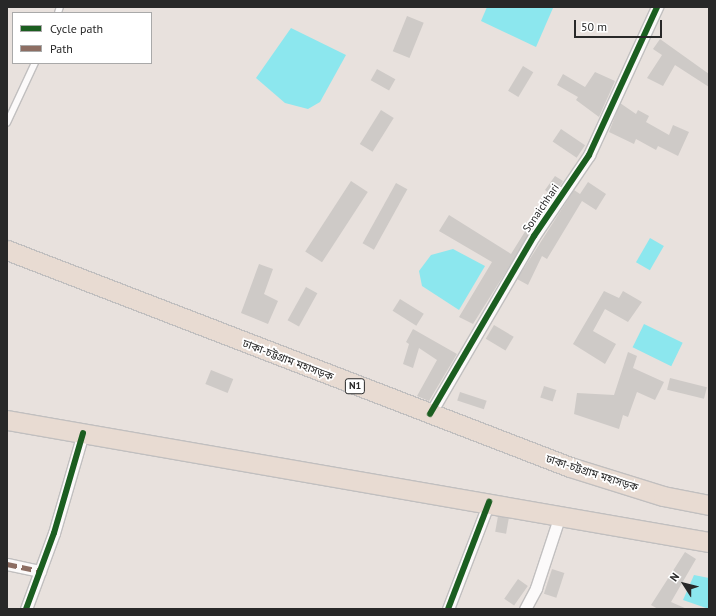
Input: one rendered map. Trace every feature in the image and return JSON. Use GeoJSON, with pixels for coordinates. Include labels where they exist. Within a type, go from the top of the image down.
{"type":"FeatureCollection","features":[{"type":"Feature","properties":{"kind":"highway","name":"ঢাকা-চট্টগ্রাম মহাসড়ক"},"geometry":{"type":"LineString","coordinates":[[7,250],[570,467],[663,496],[709,505]]}},
{"type":"Feature","properties":{"kind":"highway"},"geometry":{"type":"LineString","coordinates":[[7,420],[489,502],[709,542]]}},
{"type":"Feature","properties":{"kind":"street","name":"Sonaichhari"},"geometry":{"type":"LineString","coordinates":[[430,414],[534,236],[589,155],[656,7]]}},
{"type":"Feature","properties":{"kind":"street"},"geometry":{"type":"LineString","coordinates":[[26,609],[40,571],[83,433]]}},
{"type":"Feature","properties":{"kind":"street"},"geometry":{"type":"LineString","coordinates":[[448,609],[489,502]]}},
{"type":"Feature","properties":{"kind":"street"},"geometry":{"type":"LineString","coordinates":[[525,609],[539,581],[560,515]]}},
{"type":"Feature","properties":{"kind":"street"},"geometry":{"type":"LineString","coordinates":[[7,564],[40,571]]}},
{"type":"Feature","properties":{"kind":"lane"},"geometry":{"type":"LineString","coordinates":[[7,123],[35,64]]}},
{"type":"Feature","properties":{"kind":"water"},"geometry":{"type":"Polygon","coordinates":[[[487,7],[553,8],[536,47],[481,21],[487,7]]]}},
{"type":"Feature","properties":{"kind":"water"},"geometry":{"type":"Polygon","coordinates":[[[291,28],[346,55],[320,102],[308,109],[285,103],[256,78],[291,28]]]}},
{"type":"Feature","properties":{"kind":"water"},"geometry":{"type":"Polygon","coordinates":[[[650,238],[664,246],[650,270],[636,262],[650,238]]]}},
{"type":"Feature","properties":{"kind":"water"},"geometry":{"type":"Polygon","coordinates":[[[453,249],[485,266],[459,310],[422,286],[419,271],[431,255],[453,249]]]}},
{"type":"Feature","properties":{"kind":"water"},"geometry":{"type":"Polygon","coordinates":[[[644,324],[683,343],[671,366],[633,347],[644,324]]]}},
{"type":"Feature","properties":{"kind":"water"},"geometry":{"type":"Polygon","coordinates":[[[694,575],[709,578],[709,609],[683,600],[694,575]]]}},
{"type":"Feature","properties":{"kind":"building"},"geometry":{"type":"Polygon","coordinates":[[[407,16],[424,23],[409,58],[393,51],[407,16]]]}},
{"type":"Feature","properties":{"kind":"building"},"geometry":{"type":"Polygon","coordinates":[[[660,39],[709,74],[709,87],[675,65],[663,86],[647,78],[662,55],[653,49],[660,39]]]}},
{"type":"Feature","properties":{"kind":"building"},"geometry":{"type":"Polygon","coordinates":[[[523,66],[533,72],[518,97],[508,91],[523,66]]]}},
{"type":"Feature","properties":{"kind":"building"},"geometry":{"type":"Polygon","coordinates":[[[377,69],[395,79],[389,91],[371,80],[377,69]]]}},
{"type":"Feature","properties":{"kind":"building"},"geometry":{"type":"Polygon","coordinates":[[[595,72],[615,81],[599,117],[576,100],[578,97],[557,85],[563,74],[585,87],[595,72]]]}},
{"type":"Feature","properties":{"kind":"building"},"geometry":{"type":"Polygon","coordinates":[[[620,103],[636,114],[638,110],[649,116],[646,122],[669,135],[673,125],[689,132],[678,156],[658,146],[656,150],[636,139],[634,144],[609,132],[620,103]]]}},
{"type":"Feature","properties":{"kind":"building"},"geometry":{"type":"Polygon","coordinates":[[[381,110],[394,118],[373,152],[360,144],[381,110]]]}},
{"type":"Feature","properties":{"kind":"building"},"geometry":{"type":"Polygon","coordinates":[[[561,129],[585,145],[577,158],[553,141],[561,129]]]}},
{"type":"Feature","properties":{"kind":"building"},"geometry":{"type":"Polygon","coordinates":[[[555,176],[563,181],[473,324],[459,317],[492,262],[439,231],[449,215],[511,254],[549,193],[545,190],[555,176]]]}},
{"type":"Feature","properties":{"kind":"building"},"geometry":{"type":"Polygon","coordinates":[[[351,181],[368,192],[322,262],[305,251],[351,181]]]}},
{"type":"Feature","properties":{"kind":"building"},"geometry":{"type":"Polygon","coordinates":[[[588,182],[606,194],[596,210],[582,201],[547,259],[542,256],[528,285],[517,279],[574,190],[580,194],[588,182]]]}},
{"type":"Feature","properties":{"kind":"building"},"geometry":{"type":"Polygon","coordinates":[[[396,183],[407,189],[374,250],[363,243],[396,183]]]}},
{"type":"Feature","properties":{"kind":"building"},"geometry":{"type":"Polygon","coordinates":[[[259,264],[273,269],[264,294],[278,301],[268,324],[241,313],[259,264]]]}},
{"type":"Feature","properties":{"kind":"building"},"geometry":{"type":"Polygon","coordinates":[[[306,287],[317,293],[299,327],[288,320],[306,287]]]}},
{"type":"Feature","properties":{"kind":"building"},"geometry":{"type":"Polygon","coordinates":[[[604,291],[619,298],[623,291],[642,302],[628,322],[605,309],[593,331],[616,344],[605,364],[573,344],[604,291]]]}},
{"type":"Feature","properties":{"kind":"building"},"geometry":{"type":"Polygon","coordinates":[[[400,299],[424,314],[416,326],[393,311],[400,299]]]}},
{"type":"Feature","properties":{"kind":"building"},"geometry":{"type":"Polygon","coordinates":[[[494,325],[514,337],[505,351],[486,339],[494,325]]]}},
{"type":"Feature","properties":{"kind":"building"},"geometry":{"type":"Polygon","coordinates":[[[413,329],[457,354],[429,401],[417,396],[437,360],[419,348],[413,368],[403,364],[409,344],[406,342],[413,329]]]}},
{"type":"Feature","properties":{"kind":"building"},"geometry":{"type":"Polygon","coordinates":[[[628,352],[637,356],[633,368],[664,382],[655,400],[637,392],[628,417],[623,415],[619,429],[574,414],[577,393],[614,395],[628,352]]]}},
{"type":"Feature","properties":{"kind":"building"},"geometry":{"type":"Polygon","coordinates":[[[211,370],[233,379],[228,393],[205,384],[211,370]]]}},
{"type":"Feature","properties":{"kind":"building"},"geometry":{"type":"Polygon","coordinates":[[[670,378],[707,387],[704,399],[667,390],[670,378]]]}},
{"type":"Feature","properties":{"kind":"building"},"geometry":{"type":"Polygon","coordinates":[[[544,386],[556,390],[553,401],[540,397],[544,386]]]}},
{"type":"Feature","properties":{"kind":"building"},"geometry":{"type":"Polygon","coordinates":[[[460,392],[487,401],[484,409],[457,401],[460,392]]]}},
{"type":"Feature","properties":{"kind":"building"},"geometry":{"type":"Polygon","coordinates":[[[498,516],[509,518],[506,534],[495,532],[498,516]]]}},
{"type":"Feature","properties":{"kind":"building"},"geometry":{"type":"Polygon","coordinates":[[[685,552],[696,559],[671,602],[687,609],[658,609],[651,605],[685,552]]]}},
{"type":"Feature","properties":{"kind":"building"},"geometry":{"type":"Polygon","coordinates":[[[552,569],[564,573],[556,598],[544,594],[552,569]]]}},
{"type":"Feature","properties":{"kind":"building"},"geometry":{"type":"Polygon","coordinates":[[[518,579],[528,586],[514,606],[504,599],[518,579]]]}},
{"type":"Feature","properties":{"kind":"marked path"},"geometry":{"type":"LineString","coordinates":[[7,564],[40,571]]}},
{"type":"Feature","properties":{"kind":"cycle path"},"geometry":{"type":"LineString","coordinates":[[430,414],[534,236],[589,155],[657,7]]}},
{"type":"Feature","properties":{"kind":"cycle path"},"geometry":{"type":"LineString","coordinates":[[26,609],[54,533],[83,433]]}},
{"type":"Feature","properties":{"kind":"cycle path"},"geometry":{"type":"LineString","coordinates":[[448,609],[489,502]]}}]}
